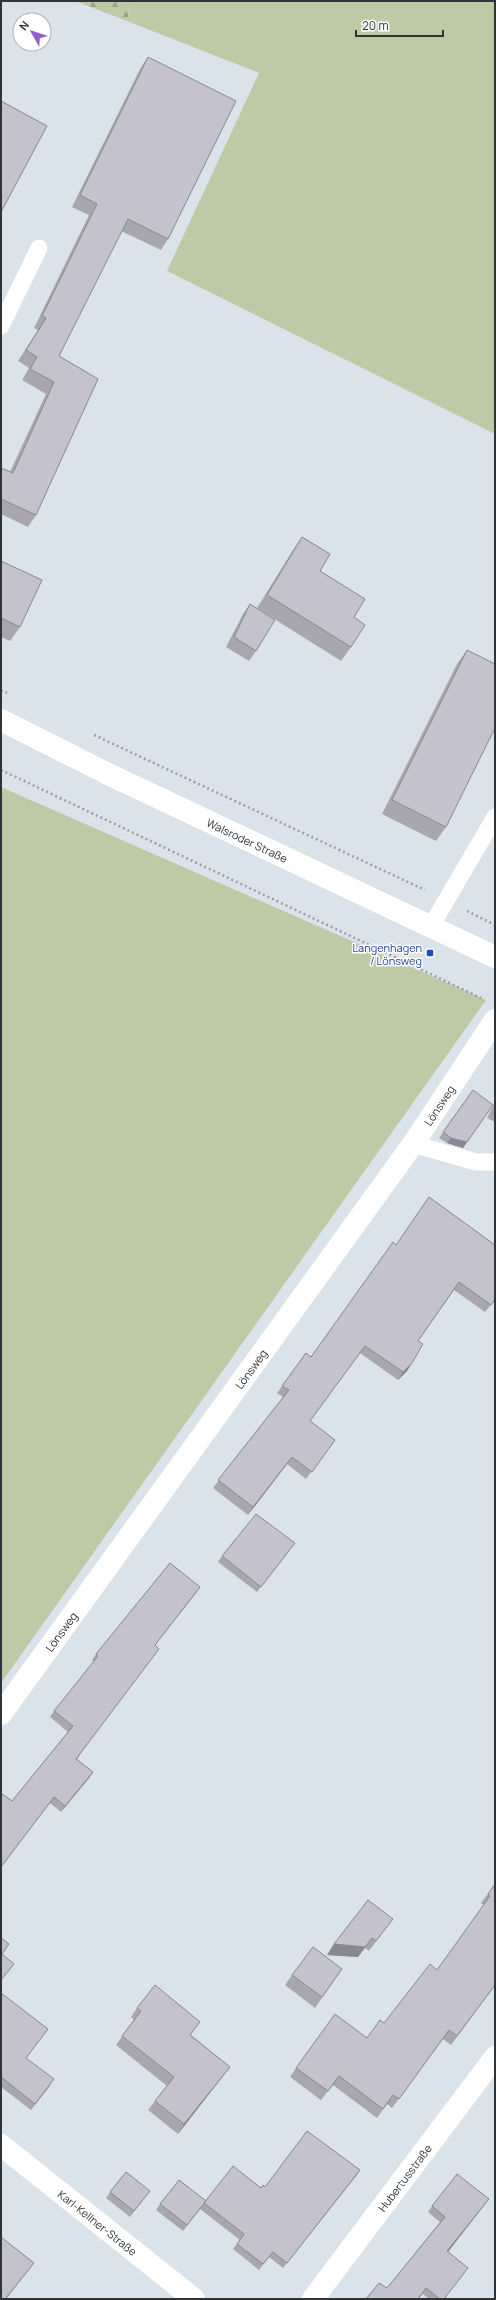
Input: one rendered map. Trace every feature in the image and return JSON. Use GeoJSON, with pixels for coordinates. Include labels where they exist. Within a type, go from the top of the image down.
{"type":"FeatureCollection","features":[{"type":"Feature","properties":{"kind":"street","name":"Walsroder Straße"},"geometry":{"type":"LineString","coordinates":[[1,720],[106,773],[430,928],[495,957]]}},
{"type":"Feature","properties":{"kind":"street","name":"Lönsweg"},"geometry":{"type":"LineString","coordinates":[[1,1714],[491,1034]]}},
{"type":"Feature","properties":{"kind":"street","name":"Hubertusstraße"},"geometry":{"type":"LineString","coordinates":[[313,2299],[495,2057]]}},
{"type":"Feature","properties":{"kind":"street","name":"Karl-Kellner-Straße"},"geometry":{"type":"LineString","coordinates":[[1,2145],[194,2299]]}},
{"type":"Feature","properties":{"kind":"lane"},"geometry":{"type":"LineString","coordinates":[[1,326],[40,248]]}},
{"type":"Feature","properties":{"kind":"lane"},"geometry":{"type":"LineString","coordinates":[[430,928],[448,901],[495,817]]}},
{"type":"Feature","properties":{"kind":"lane"},"geometry":{"type":"LineString","coordinates":[[413,1144],[476,1162],[495,1162]]}},
{"type":"Feature","properties":{"kind":"path"},"geometry":{"type":"LineString","coordinates":[[1,690],[8,694]]}},
{"type":"Feature","properties":{"kind":"path"},"geometry":{"type":"LineString","coordinates":[[92,734],[448,901],[495,925]]}},
{"type":"Feature","properties":{"kind":"path"},"geometry":{"type":"LineString","coordinates":[[1,770],[486,1000]]}},
{"type":"Feature","properties":{"kind":"green space"},"geometry":{"type":"Polygon","coordinates":[[[75,1],[131,1],[127,21],[75,1]]]}},
{"type":"Feature","properties":{"kind":"green space"},"geometry":{"type":"Polygon","coordinates":[[[131,1],[495,1],[495,434],[167,271],[259,73],[127,21],[131,1]]]}},
{"type":"Feature","properties":{"kind":"green space"},"geometry":{"type":"Polygon","coordinates":[[[1,787],[486,1000],[1,1683],[1,787]]]}},
{"type":"Feature","properties":{"kind":"building"},"geometry":{"type":"Polygon","coordinates":[[[148,57],[236,101],[168,239],[128,219],[59,356],[98,379],[36,515],[1,499],[1,468],[13,473],[54,382],[30,369],[37,357],[26,350],[46,318],[42,316],[97,204],[80,195],[148,57]]]}},
{"type":"Feature","properties":{"kind":"building"},"geometry":{"type":"Polygon","coordinates":[[[1,101],[47,126],[1,212],[1,101]]]}},
{"type":"Feature","properties":{"kind":"building"},"geometry":{"type":"Polygon","coordinates":[[[302,537],[330,554],[320,571],[365,599],[354,617],[365,625],[351,647],[267,595],[302,537]]]}},
{"type":"Feature","properties":{"kind":"building"},"geometry":{"type":"Polygon","coordinates":[[[1,561],[42,580],[20,627],[1,618],[1,561]]]}},
{"type":"Feature","properties":{"kind":"building"},"geometry":{"type":"Polygon","coordinates":[[[250,604],[275,620],[256,651],[234,637],[250,604]]]}},
{"type":"Feature","properties":{"kind":"building"},"geometry":{"type":"Polygon","coordinates":[[[467,650],[495,664],[495,728],[446,827],[392,800],[467,650]]]}},
{"type":"Feature","properties":{"kind":"building"},"geometry":{"type":"Polygon","coordinates":[[[473,1090],[493,1105],[467,1142],[451,1138],[443,1132],[473,1090]]]}},
{"type":"Feature","properties":{"kind":"building"},"geometry":{"type":"Polygon","coordinates":[[[429,1197],[495,1245],[495,1299],[491,1305],[459,1282],[418,1341],[423,1344],[412,1363],[403,1372],[365,1346],[310,1421],[335,1440],[312,1472],[292,1457],[253,1507],[218,1480],[289,1390],[282,1386],[306,1353],[311,1357],[393,1242],[396,1245],[429,1197]]]}},
{"type":"Feature","properties":{"kind":"building"},"geometry":{"type":"Polygon","coordinates":[[[256,1514],[295,1543],[261,1587],[222,1556],[256,1514]]]}},
{"type":"Feature","properties":{"kind":"building"},"geometry":{"type":"Polygon","coordinates":[[[170,1563],[200,1587],[155,1645],[159,1649],[76,1759],[93,1772],[65,1806],[54,1797],[1,1867],[1,1793],[12,1801],[73,1726],[54,1711],[98,1656],[96,1654],[170,1563]]]}},
{"type":"Feature","properties":{"kind":"building"},"geometry":{"type":"Polygon","coordinates":[[[495,1884],[495,1985],[457,2036],[449,2030],[399,2099],[393,2095],[383,2109],[339,2076],[328,2091],[296,2068],[335,2014],[367,2038],[380,2020],[384,2023],[430,1964],[437,1970],[490,1896],[488,1894],[495,1884]]]}},
{"type":"Feature","properties":{"kind":"building"},"geometry":{"type":"Polygon","coordinates":[[[368,1900],[393,1919],[376,1941],[372,1938],[365,1947],[334,1944],[368,1900]]]}},
{"type":"Feature","properties":{"kind":"building"},"geometry":{"type":"Polygon","coordinates":[[[1,1938],[9,1944],[2,1954],[14,1964],[1,1980],[1,1938]]]}},
{"type":"Feature","properties":{"kind":"building"},"geometry":{"type":"Polygon","coordinates":[[[313,1947],[342,1969],[322,1997],[292,1975],[313,1947]]]}},
{"type":"Feature","properties":{"kind":"building"},"geometry":{"type":"Polygon","coordinates":[[[155,1985],[200,2022],[190,2035],[230,2067],[184,2124],[155,2101],[174,2077],[122,2036],[141,2011],[137,2008],[155,1985]]]}},
{"type":"Feature","properties":{"kind":"building"},"geometry":{"type":"Polygon","coordinates":[[[1,1993],[48,2029],[26,2058],[54,2079],[35,2104],[1,2077],[1,1993]]]}},
{"type":"Feature","properties":{"kind":"building"},"geometry":{"type":"Polygon","coordinates":[[[307,2131],[360,2170],[287,2263],[273,2252],[263,2264],[237,2244],[244,2234],[204,2203],[233,2166],[261,2188],[263,2185],[265,2187],[307,2131]]]}},
{"type":"Feature","properties":{"kind":"building"},"geometry":{"type":"Polygon","coordinates":[[[126,2172],[150,2191],[134,2211],[110,2192],[126,2172]]]}},
{"type":"Feature","properties":{"kind":"building"},"geometry":{"type":"Polygon","coordinates":[[[457,2174],[489,2199],[447,2251],[468,2268],[444,2299],[440,2299],[426,2288],[418,2299],[366,2299],[379,2283],[387,2288],[445,2217],[432,2206],[457,2174]]]}},
{"type":"Feature","properties":{"kind":"building"},"geometry":{"type":"Polygon","coordinates":[[[179,2180],[206,2201],[187,2225],[160,2204],[179,2180]]]}},
{"type":"Feature","properties":{"kind":"building"},"geometry":{"type":"Polygon","coordinates":[[[1,2237],[34,2263],[5,2299],[1,2299],[1,2237]]]}},
{"type":"Feature","properties":{"kind":"place","name":"Langenhagen / Lönsweg"},"geometry":{"type":"Point","coordinates":[430,953]}}]}
